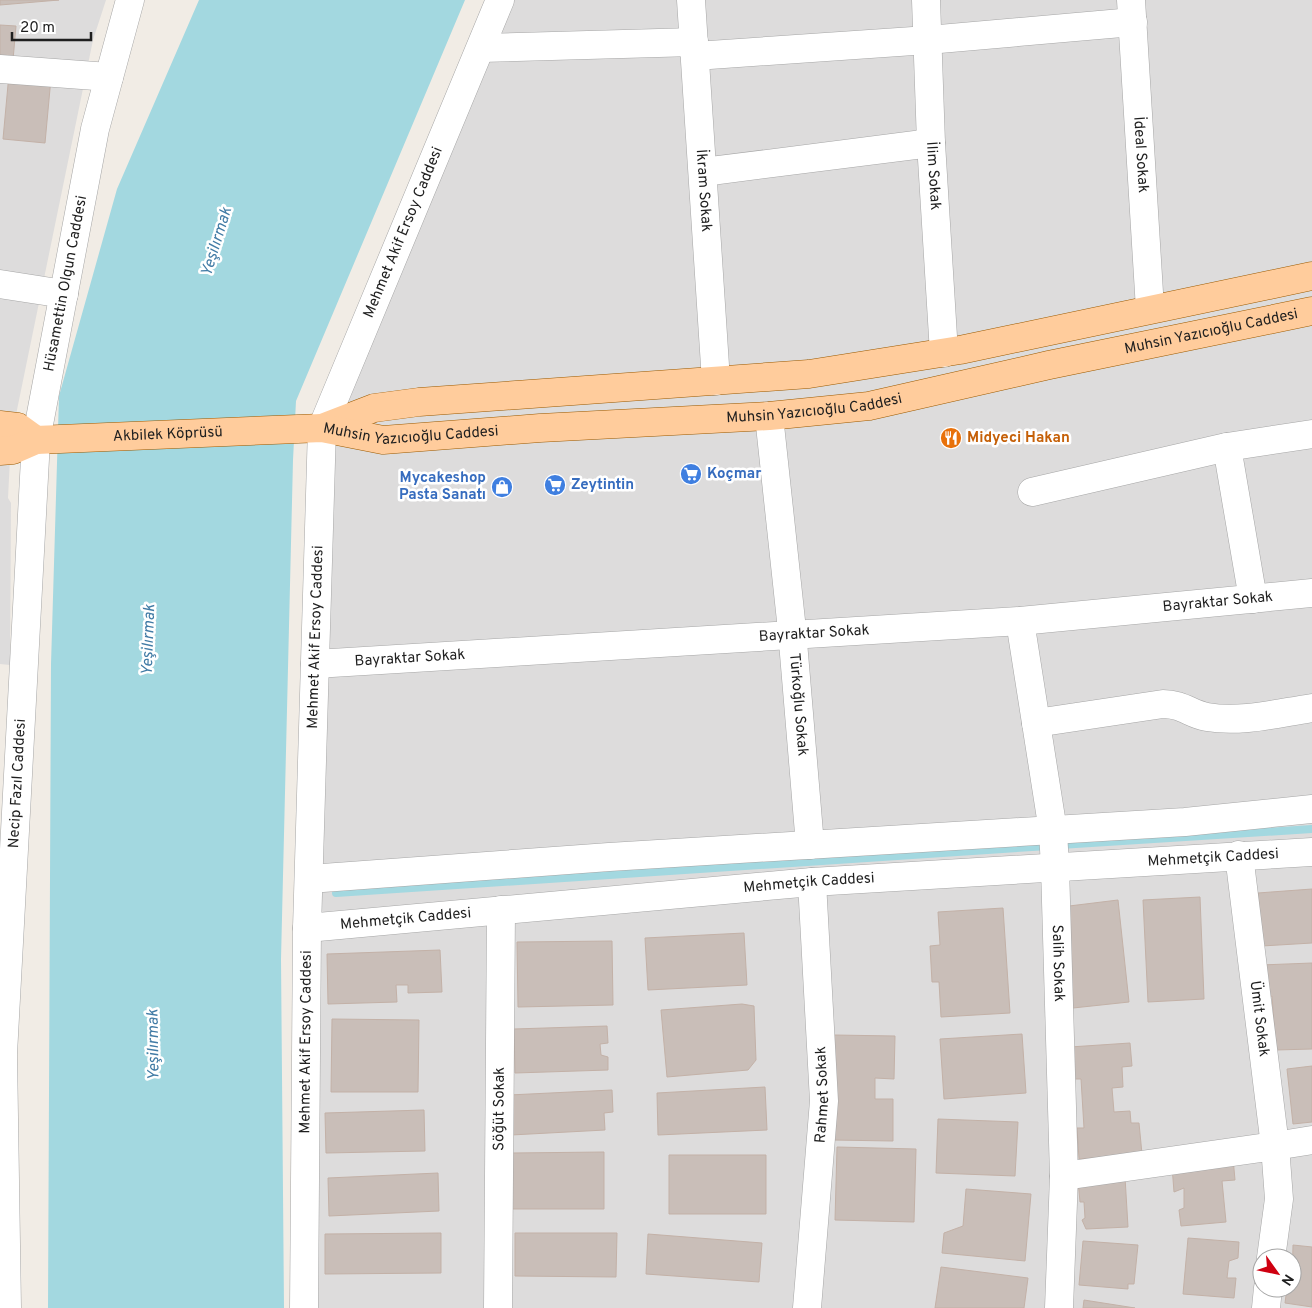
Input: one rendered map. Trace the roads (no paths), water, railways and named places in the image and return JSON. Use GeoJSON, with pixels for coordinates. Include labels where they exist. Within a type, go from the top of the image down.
{"type":"FeatureCollection","features":[{"type":"Feature","properties":{"kind":"main road","name":"Muhsin Yazıcıoğlu Caddesi"},"geometry":{"type":"LineString","coordinates":[[311,429],[374,408],[419,402],[809,374],[944,353],[1312,276]]}},
{"type":"Feature","properties":{"kind":"main road","name":"Muhsin Yazıcıoğlu Caddesi"},"geometry":{"type":"LineString","coordinates":[[311,429],[383,440],[540,428],[769,416],[869,406],[1049,365],[1312,311]]}},
{"type":"Feature","properties":{"kind":"main road"},"geometry":{"type":"LineString","coordinates":[[0,425],[18,427],[45,440]]}},
{"type":"Feature","properties":{"kind":"main road","name":"Akbilek Köprüsü"},"geometry":{"type":"LineString","coordinates":[[45,440],[311,429]]}},
{"type":"Feature","properties":{"kind":"main road"},"geometry":{"type":"LineString","coordinates":[[0,452],[45,440]]}},
{"type":"Feature","properties":{"kind":"street","name":"Hüsamettin Olgun Caddesi"},"geometry":{"type":"LineString","coordinates":[[45,440],[64,294],[95,129],[130,0]]}},
{"type":"Feature","properties":{"kind":"street","name":"Hüsamettin Olgun Caddesi"},"geometry":{"type":"LineString","coordinates":[[95,129],[149,0]]}},
{"type":"Feature","properties":{"kind":"street","name":"Mehmet Akif Ersoy Caddesi"},"geometry":{"type":"LineString","coordinates":[[304,1308],[307,928],[315,664],[311,429],[481,48],[500,0]]}},
{"type":"Feature","properties":{"kind":"street","name":"İkram Sokak"},"geometry":{"type":"LineString","coordinates":[[692,0],[716,381]]}},
{"type":"Feature","properties":{"kind":"street","name":"İlim Sokak"},"geometry":{"type":"LineString","coordinates":[[926,0],[931,143],[944,353]]}},
{"type":"Feature","properties":{"kind":"street"},"geometry":{"type":"LineString","coordinates":[[481,48],[695,49],[928,40],[1132,11]]}},
{"type":"Feature","properties":{"kind":"street","name":"İdeal Sokak"},"geometry":{"type":"LineString","coordinates":[[1132,11],[1150,309]]}},
{"type":"Feature","properties":{"kind":"street"},"geometry":{"type":"LineString","coordinates":[[0,69],[109,77]]}},
{"type":"Feature","properties":{"kind":"street"},"geometry":{"type":"LineString","coordinates":[[702,172],[931,143]]}},
{"type":"Feature","properties":{"kind":"street"},"geometry":{"type":"LineString","coordinates":[[0,284],[64,294]]}},
{"type":"Feature","properties":{"kind":"street","name":"Türkoğlu Sokak"},"geometry":{"type":"LineString","coordinates":[[769,416],[792,634],[810,845]]}},
{"type":"Feature","properties":{"kind":"street"},"geometry":{"type":"LineString","coordinates":[[1032,492],[1227,448],[1312,434]]}},
{"type":"Feature","properties":{"kind":"street","name":"Necip Fazıl Caddesi"},"geometry":{"type":"LineString","coordinates":[[7,1308],[1,1054],[45,440]]}},
{"type":"Feature","properties":{"kind":"street"},"geometry":{"type":"LineString","coordinates":[[1227,448],[1253,599]]}},
{"type":"Feature","properties":{"kind":"street","name":"Bayraktar Sokak"},"geometry":{"type":"LineString","coordinates":[[315,664],[1020,621],[1312,593]]}},
{"type":"Feature","properties":{"kind":"street","name":"Salih Sokak"},"geometry":{"type":"LineString","coordinates":[[1020,621],[1053,831],[1055,867],[1064,1176],[1058,1308]]}},
{"type":"Feature","properties":{"kind":"street"},"geometry":{"type":"LineString","coordinates":[[1036,723],[1163,704],[1181,705],[1204,716],[1227,719],[1312,708]]}},
{"type":"Feature","properties":{"kind":"street"},"geometry":{"type":"LineString","coordinates":[[309,879],[1185,822],[1312,810]]}},
{"type":"Feature","properties":{"kind":"street","name":"Mehmetçik Caddesi"},"geometry":{"type":"LineString","coordinates":[[307,928],[812,882],[1312,852]]}},
{"type":"Feature","properties":{"kind":"street","name":"Ümit Sokak"},"geometry":{"type":"LineString","coordinates":[[1239,855],[1275,1146],[1279,1199],[1273,1248]]}},
{"type":"Feature","properties":{"kind":"street","name":"Rahmet Sokak"},"geometry":{"type":"LineString","coordinates":[[807,1308],[824,1101],[812,882]]}},
{"type":"Feature","properties":{"kind":"street","name":"Söğüt Sokak"},"geometry":{"type":"LineString","coordinates":[[498,1308],[501,910]]}},
{"type":"Feature","properties":{"kind":"street"},"geometry":{"type":"LineString","coordinates":[[1064,1176],[1312,1140]]}},
{"type":"Feature","properties":{"kind":"water","name":"Yeşilırmak"},"geometry":{"type":"Polygon","coordinates":[[[199,0],[465,0],[296,401],[281,959],[284,1308],[48,1308],[51,664],[59,396],[117,189],[199,0]]]}},
{"type":"Feature","properties":{"kind":"waterway"},"geometry":{"type":"LineString","coordinates":[[1060,845],[1312,829]]}},
{"type":"Feature","properties":{"kind":"waterway"},"geometry":{"type":"LineString","coordinates":[[336,893],[1048,846]]}},
{"type":"Feature","properties":{"kind":"place","name":"Midyeci Hakan"},"geometry":{"type":"Point","coordinates":[951,438]}},
{"type":"Feature","properties":{"kind":"place","name":"Koçmar"},"geometry":{"type":"Point","coordinates":[691,474]}},
{"type":"Feature","properties":{"kind":"place","name":"Zeytintin"},"geometry":{"type":"Point","coordinates":[555,485]}},
{"type":"Feature","properties":{"kind":"place","name":"Mycakeshop Pasta Sanatı"},"geometry":{"type":"Point","coordinates":[502,487]}}]}
